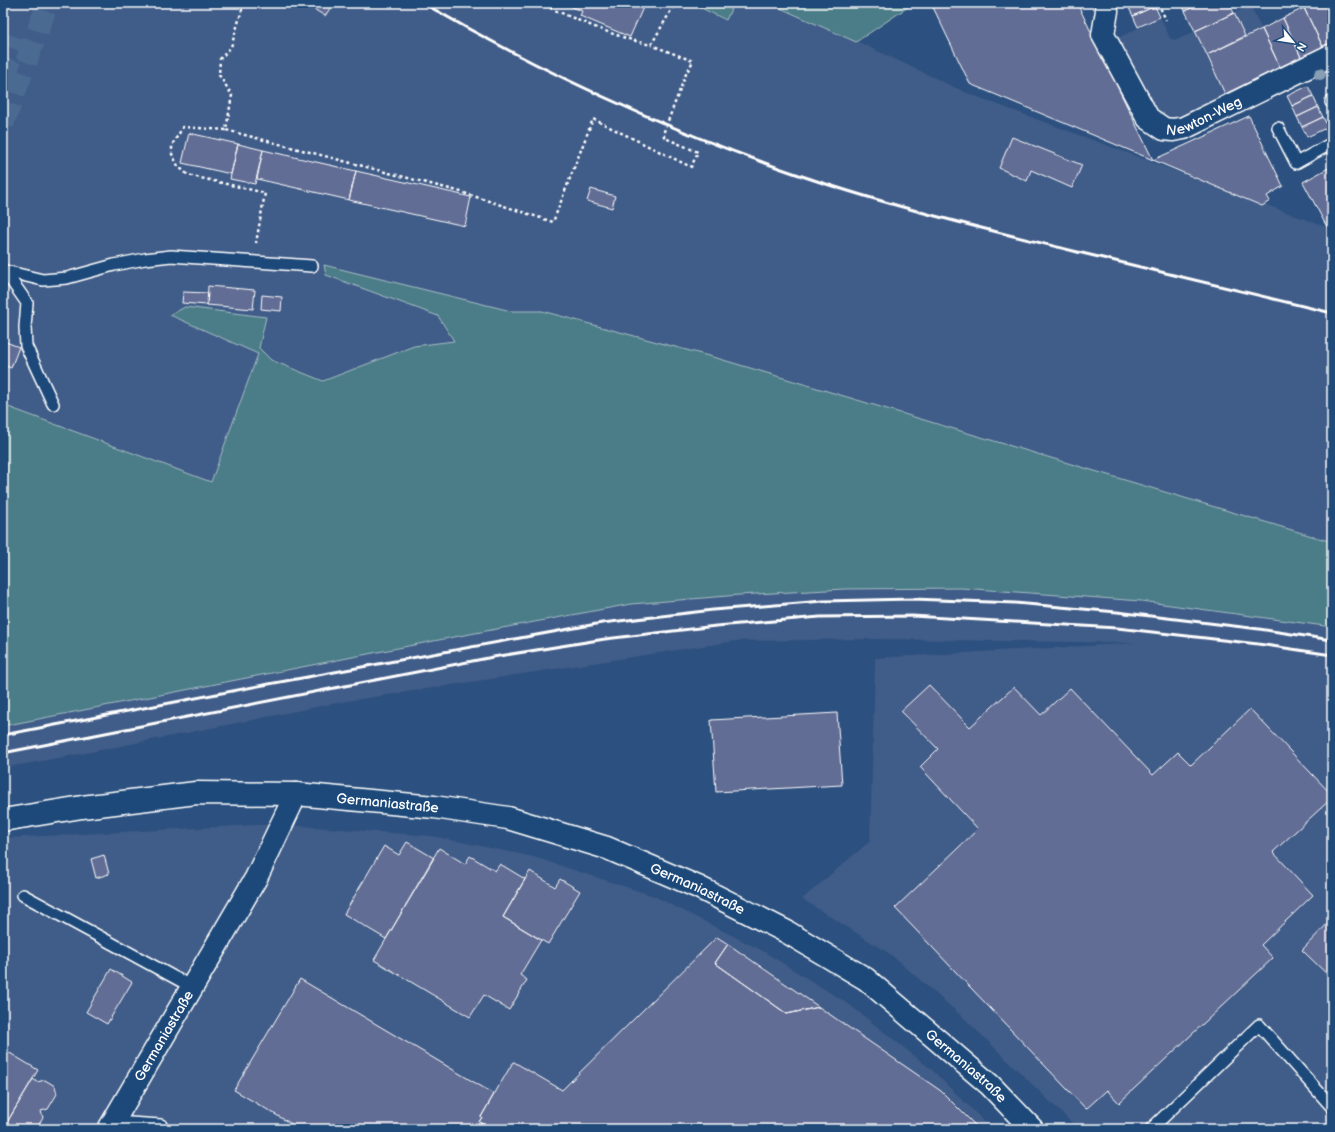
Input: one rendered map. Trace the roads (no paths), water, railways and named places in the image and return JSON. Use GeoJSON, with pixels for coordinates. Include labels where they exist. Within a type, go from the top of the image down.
{"type":"FeatureCollection","features":[{"type":"Feature","properties":{"kind":"street","name":"Newton-Weg"},"geometry":{"type":"LineString","coordinates":[[1106,3],[1107,11],[1103,35],[1148,118],[1164,129],[1174,130],[1184,128],[1332,55]]}},
{"type":"Feature","properties":{"kind":"street","name":"Germaniastraße"},"geometry":{"type":"LineString","coordinates":[[3,820],[82,807],[196,794],[296,794],[434,807],[508,818],[607,848],[698,887],[787,932],[866,979],[990,1085],[1032,1129]]}},
{"type":"Feature","properties":{"kind":"street","name":"Germaniastraße"},"geometry":{"type":"LineString","coordinates":[[111,1125],[256,878],[296,794]]}},
{"type":"Feature","properties":{"kind":"lane"},"geometry":{"type":"LineString","coordinates":[[1278,128],[1296,163],[1332,143]]}},
{"type":"Feature","properties":{"kind":"lane"},"geometry":{"type":"LineString","coordinates":[[4,269],[43,280],[67,278],[114,265],[171,256],[312,266]]}},
{"type":"Feature","properties":{"kind":"lane"},"geometry":{"type":"LineString","coordinates":[[4,269],[27,303],[25,327],[26,346],[53,404]]}},
{"type":"Feature","properties":{"kind":"lane"},"geometry":{"type":"LineString","coordinates":[[23,895],[192,987]]}},
{"type":"Feature","properties":{"kind":"lane"},"geometry":{"type":"LineString","coordinates":[[1151,1129],[1259,1026],[1332,1107]]}},
{"type":"Feature","properties":{"kind":"lane"},"geometry":{"type":"LineString","coordinates":[[111,1125],[161,1125]]}},
{"type":"Feature","properties":{"kind":"tunnel"},"geometry":{"type":"LineString","coordinates":[[3,124],[48,3]]}},
{"type":"Feature","properties":{"kind":"tunnel"},"geometry":{"type":"LineString","coordinates":[[3,80],[19,38]]}},
{"type":"Feature","properties":{"kind":"railway"},"geometry":{"type":"LineString","coordinates":[[423,3],[514,53],[608,99],[704,140],[802,176],[871,198],[976,227],[1332,313]]}},
{"type":"Feature","properties":{"kind":"railway"},"geometry":{"type":"LineString","coordinates":[[3,735],[269,684],[602,623],[713,610],[823,601],[913,599],[1015,603],[1117,612],[1259,629],[1332,640]]}},
{"type":"Feature","properties":{"kind":"railway"},"geometry":{"type":"LineString","coordinates":[[3,753],[493,657],[605,639],[716,626],[820,617],[912,616],[1117,628],[1258,644],[1332,655]]}}]}
